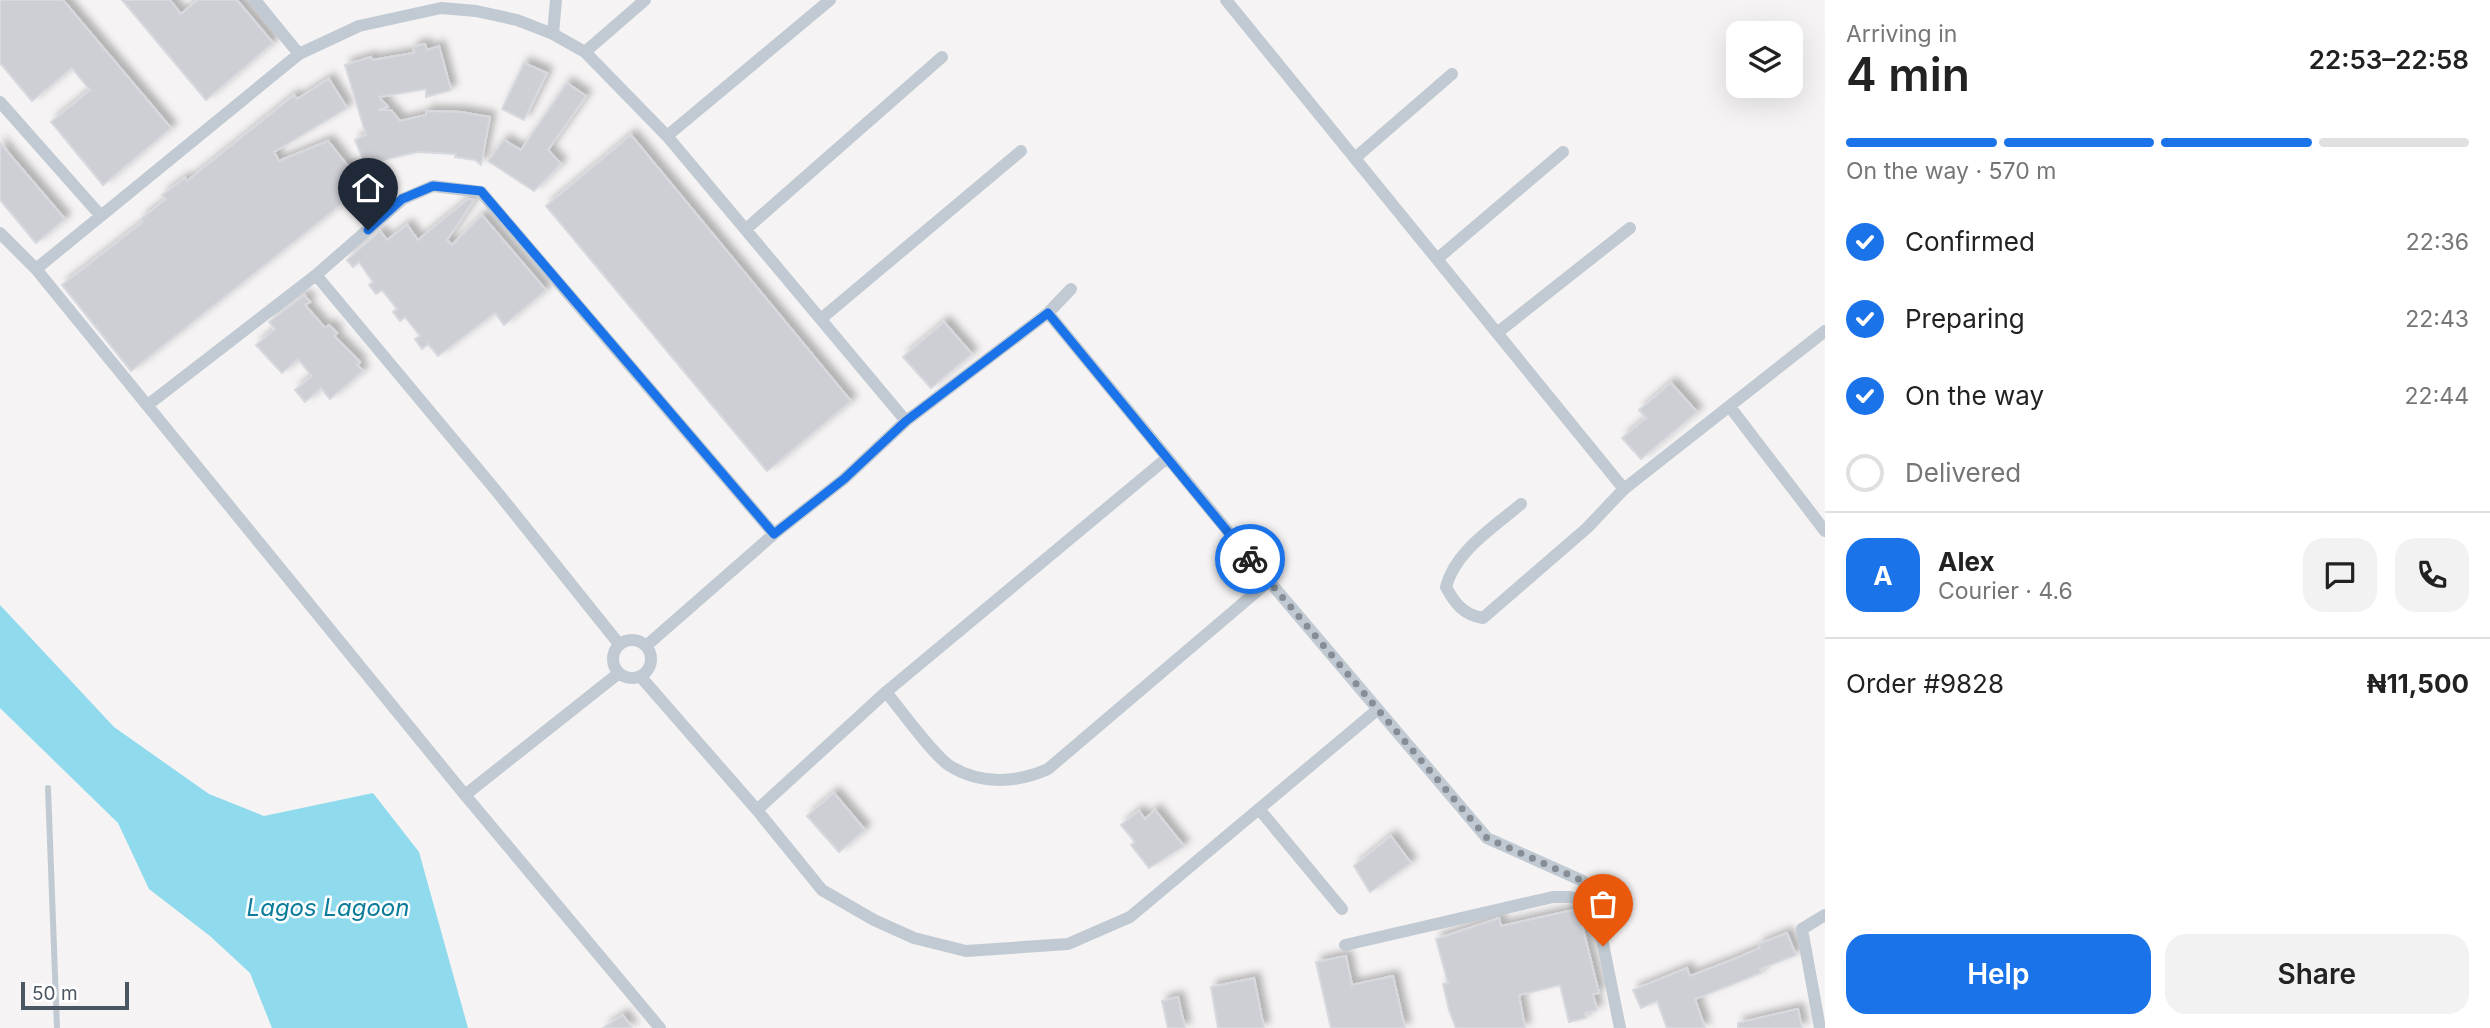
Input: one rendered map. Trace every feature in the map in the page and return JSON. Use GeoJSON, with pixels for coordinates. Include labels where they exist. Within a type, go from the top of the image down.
{"type":"FeatureCollection","features":[{"type":"Feature","properties":{"kind":"street"},"geometry":{"type":"LineString","coordinates":[[255,0],[299,54]]}},
{"type":"Feature","properties":{"kind":"street"},"geometry":{"type":"LineString","coordinates":[[476,11],[488,0]]}},
{"type":"Feature","properties":{"kind":"street"},"geometry":{"type":"LineString","coordinates":[[553,34],[556,0]]}},
{"type":"Feature","properties":{"kind":"street"},"geometry":{"type":"LineString","coordinates":[[585,52],[645,0]]}},
{"type":"Feature","properties":{"kind":"street"},"geometry":{"type":"LineString","coordinates":[[667,136],[830,0]]}},
{"type":"Feature","properties":{"kind":"street"},"geometry":{"type":"LineString","coordinates":[[1226,0],[1624,489]]}},
{"type":"Feature","properties":{"kind":"street"},"geometry":{"type":"LineString","coordinates":[[36,269],[299,54],[359,26],[440,4],[517,20],[553,34],[585,52],[667,136],[906,421]]}},
{"type":"Feature","properties":{"kind":"street"},"geometry":{"type":"LineString","coordinates":[[746,229],[942,57]]}},
{"type":"Feature","properties":{"kind":"street"},"geometry":{"type":"LineString","coordinates":[[1355,158],[1452,74]]}},
{"type":"Feature","properties":{"kind":"street"},"geometry":{"type":"LineString","coordinates":[[0,102],[101,216]]}},
{"type":"Feature","properties":{"kind":"street"},"geometry":{"type":"LineString","coordinates":[[822,318],[1021,151]]}},
{"type":"Feature","properties":{"kind":"street"},"geometry":{"type":"LineString","coordinates":[[1437,259],[1563,152]]}},
{"type":"Feature","properties":{"kind":"street"},"geometry":{"type":"LineString","coordinates":[[149,404],[316,275],[402,199],[433,186],[481,191],[774,534]]}},
{"type":"Feature","properties":{"kind":"street"},"geometry":{"type":"LineString","coordinates":[[1497,333],[1630,228]]}},
{"type":"Feature","properties":{"kind":"street"},"geometry":{"type":"LineString","coordinates":[[0,233],[36,269],[149,404],[465,795],[660,1028]]}},
{"type":"Feature","properties":{"kind":"street"},"geometry":{"type":"LineString","coordinates":[[316,275],[498,493],[619,644]]}},
{"type":"Feature","properties":{"kind":"street"},"geometry":{"type":"LineString","coordinates":[[646,646],[774,534],[844,479],[906,421],[1048,313],[1071,289]]}},
{"type":"Feature","properties":{"kind":"street"},"geometry":{"type":"LineString","coordinates":[[1048,313],[1269,581],[1487,838],[1583,881],[1598,919],[1620,1028]]}},
{"type":"Feature","properties":{"kind":"street"},"geometry":{"type":"LineString","coordinates":[[1521,504],[1469,550],[1449,574],[1446,587],[1454,602],[1470,616],[1483,618],[1587,528],[1624,489],[1825,331]]}},
{"type":"Feature","properties":{"kind":"street"},"geometry":{"type":"LineString","coordinates":[[1730,407],[1825,531]]}},
{"type":"Feature","properties":{"kind":"street"},"geometry":{"type":"LineString","coordinates":[[757,810],[886,692],[1167,458]]}},
{"type":"Feature","properties":{"kind":"street"},"geometry":{"type":"LineString","coordinates":[[886,692],[948,765],[977,777],[1001,780],[1029,778],[1048,769],[1269,581]]}},
{"type":"Feature","properties":{"kind":"street"},"geometry":{"type":"LineString","coordinates":[[619,644],[633,640],[646,646]]}},
{"type":"Feature","properties":{"kind":"street"},"geometry":{"type":"LineString","coordinates":[[619,644],[613,658],[619,673],[625,677],[640,676],[649,666],[646,646]]}},
{"type":"Feature","properties":{"kind":"street"},"geometry":{"type":"LineString","coordinates":[[465,795],[619,673]]}},
{"type":"Feature","properties":{"kind":"street"},"geometry":{"type":"LineString","coordinates":[[640,676],[757,810],[822,890],[874,920],[914,938],[966,951],[1068,944],[1130,917],[1377,710]]}},
{"type":"Feature","properties":{"kind":"street"},"geometry":{"type":"LineString","coordinates":[[1259,809],[1342,909]]}},
{"type":"Feature","properties":{"kind":"street"},"geometry":{"type":"LineString","coordinates":[[1345,945],[1553,897],[1570,897],[1591,903]]}},
{"type":"Feature","properties":{"kind":"street"},"geometry":{"type":"LineString","coordinates":[[1820,1028],[1802,929],[1825,915]]}},
{"type":"Feature","properties":{"kind":"lane"},"geometry":{"type":"LineString","coordinates":[[48,788],[57,1028]]}},
{"type":"Feature","properties":{"kind":"water","name":"Lagos Lagoon"},"geometry":{"type":"Polygon","coordinates":[[[0,605],[114,727],[209,794],[264,816],[373,793],[419,852],[468,1028],[272,1028],[250,973],[210,936],[149,889],[118,823],[0,708],[0,605]]]}},
{"type":"Feature","properties":{"kind":"building"},"geometry":{"type":"Polygon","coordinates":[[[0,0],[63,0],[171,128],[103,185],[51,122],[90,90],[72,68],[32,101],[0,63],[0,0]]]}},
{"type":"Feature","properties":{"kind":"building"},"geometry":{"type":"Polygon","coordinates":[[[122,0],[170,0],[181,14],[198,0],[237,0],[273,43],[206,100],[122,0]]]}},
{"type":"Feature","properties":{"kind":"building"},"geometry":{"type":"Polygon","coordinates":[[[425,44],[427,50],[439,46],[451,90],[426,97],[426,89],[379,97],[388,107],[378,110],[391,110],[400,121],[426,115],[426,111],[461,112],[490,117],[481,165],[475,160],[455,157],[456,154],[417,152],[365,164],[355,140],[366,135],[345,65],[371,57],[372,60],[414,53],[413,47],[425,44]]]}},
{"type":"Feature","properties":{"kind":"building"},"geometry":{"type":"Polygon","coordinates":[[[524,63],[547,73],[524,120],[502,109],[524,63]]]}},
{"type":"Feature","properties":{"kind":"building"},"geometry":{"type":"Polygon","coordinates":[[[329,79],[347,108],[274,152],[279,161],[328,141],[364,186],[131,371],[62,285],[143,222],[141,219],[166,199],[162,195],[185,178],[187,181],[294,95],[297,99],[329,79]]]}},
{"type":"Feature","properties":{"kind":"building"},"geometry":{"type":"Polygon","coordinates":[[[567,83],[586,96],[548,150],[561,164],[534,191],[488,161],[504,140],[521,150],[567,83]]]}},
{"type":"Feature","properties":{"kind":"building"},"geometry":{"type":"Polygon","coordinates":[[[631,135],[851,401],[767,471],[546,206],[631,135]]]}},
{"type":"Feature","properties":{"kind":"building"},"geometry":{"type":"Polygon","coordinates":[[[0,143],[65,219],[36,243],[0,200],[0,143]]]}},
{"type":"Feature","properties":{"kind":"building"},"geometry":{"type":"Polygon","coordinates":[[[468,199],[474,200],[447,240],[452,245],[482,215],[546,290],[504,325],[495,313],[438,356],[428,344],[422,349],[415,339],[420,336],[405,317],[400,321],[393,312],[397,309],[382,290],[376,294],[369,285],[373,282],[359,262],[353,267],[347,260],[380,231],[387,240],[407,225],[418,240],[468,199]]]}},
{"type":"Feature","properties":{"kind":"building"},"geometry":{"type":"Polygon","coordinates":[[[304,295],[310,302],[305,305],[325,328],[329,325],[337,333],[334,336],[360,362],[357,365],[363,371],[330,399],[321,388],[305,402],[295,390],[312,376],[298,359],[282,373],[256,345],[275,329],[269,322],[304,295]]]}},
{"type":"Feature","properties":{"kind":"building"},"geometry":{"type":"Polygon","coordinates":[[[944,322],[972,354],[931,388],[903,357],[944,322]]]}},
{"type":"Feature","properties":{"kind":"building"},"geometry":{"type":"Polygon","coordinates":[[[1671,383],[1697,412],[1641,459],[1622,438],[1646,418],[1639,410],[1671,383]]]}},
{"type":"Feature","properties":{"kind":"building"},"geometry":{"type":"Polygon","coordinates":[[[834,793],[865,830],[839,852],[807,816],[834,793]]]}},
{"type":"Feature","properties":{"kind":"building"},"geometry":{"type":"Polygon","coordinates":[[[1155,810],[1184,846],[1149,868],[1131,845],[1135,842],[1121,825],[1139,811],[1145,819],[1155,810]]]}},
{"type":"Feature","properties":{"kind":"building"},"geometry":{"type":"Polygon","coordinates":[[[1391,836],[1411,863],[1370,892],[1354,866],[1391,836]]]}},
{"type":"Feature","properties":{"kind":"building"},"geometry":{"type":"Polygon","coordinates":[[[1578,909],[1599,993],[1593,994],[1597,1010],[1585,1013],[1586,1018],[1569,1022],[1560,985],[1519,995],[1525,1028],[1456,1028],[1443,984],[1448,983],[1436,939],[1499,918],[1501,926],[1578,909]]]}},
{"type":"Feature","properties":{"kind":"building"},"geometry":{"type":"Polygon","coordinates":[[[1787,933],[1796,955],[1760,969],[1761,973],[1695,999],[1705,1028],[1667,1028],[1657,1001],[1641,1008],[1633,990],[1687,968],[1690,976],[1760,948],[1759,944],[1787,933]]]}},
{"type":"Feature","properties":{"kind":"building"},"geometry":{"type":"Polygon","coordinates":[[[1346,956],[1352,985],[1393,976],[1405,1028],[1331,1028],[1316,962],[1346,956]]]}},
{"type":"Feature","properties":{"kind":"building"},"geometry":{"type":"Polygon","coordinates":[[[1254,978],[1264,1028],[1218,1028],[1211,987],[1254,978]]]}},
{"type":"Feature","properties":{"kind":"building"},"geometry":{"type":"Polygon","coordinates":[[[1178,997],[1185,1028],[1168,1028],[1162,1001],[1178,997]]]}},
{"type":"Feature","properties":{"kind":"building"},"geometry":{"type":"Polygon","coordinates":[[[1798,1009],[1802,1028],[1738,1028],[1738,1023],[1798,1009]]]}},
{"type":"Feature","properties":{"kind":"building"},"geometry":{"type":"Polygon","coordinates":[[[623,1015],[632,1028],[603,1028],[623,1015]]]}},
{"type":"Feature","properties":{"kind":"way so far"},"geometry":{"type":"LineString","coordinates":[[1250,559],[1487,838],[1583,881],[1598,919],[1603,946]]}},
{"type":"Feature","properties":{"kind":"route"},"geometry":{"type":"LineString","coordinates":[[368,230],[402,199],[433,186],[481,191],[774,534],[844,479],[906,421],[1048,313],[1250,559]]}}]}
